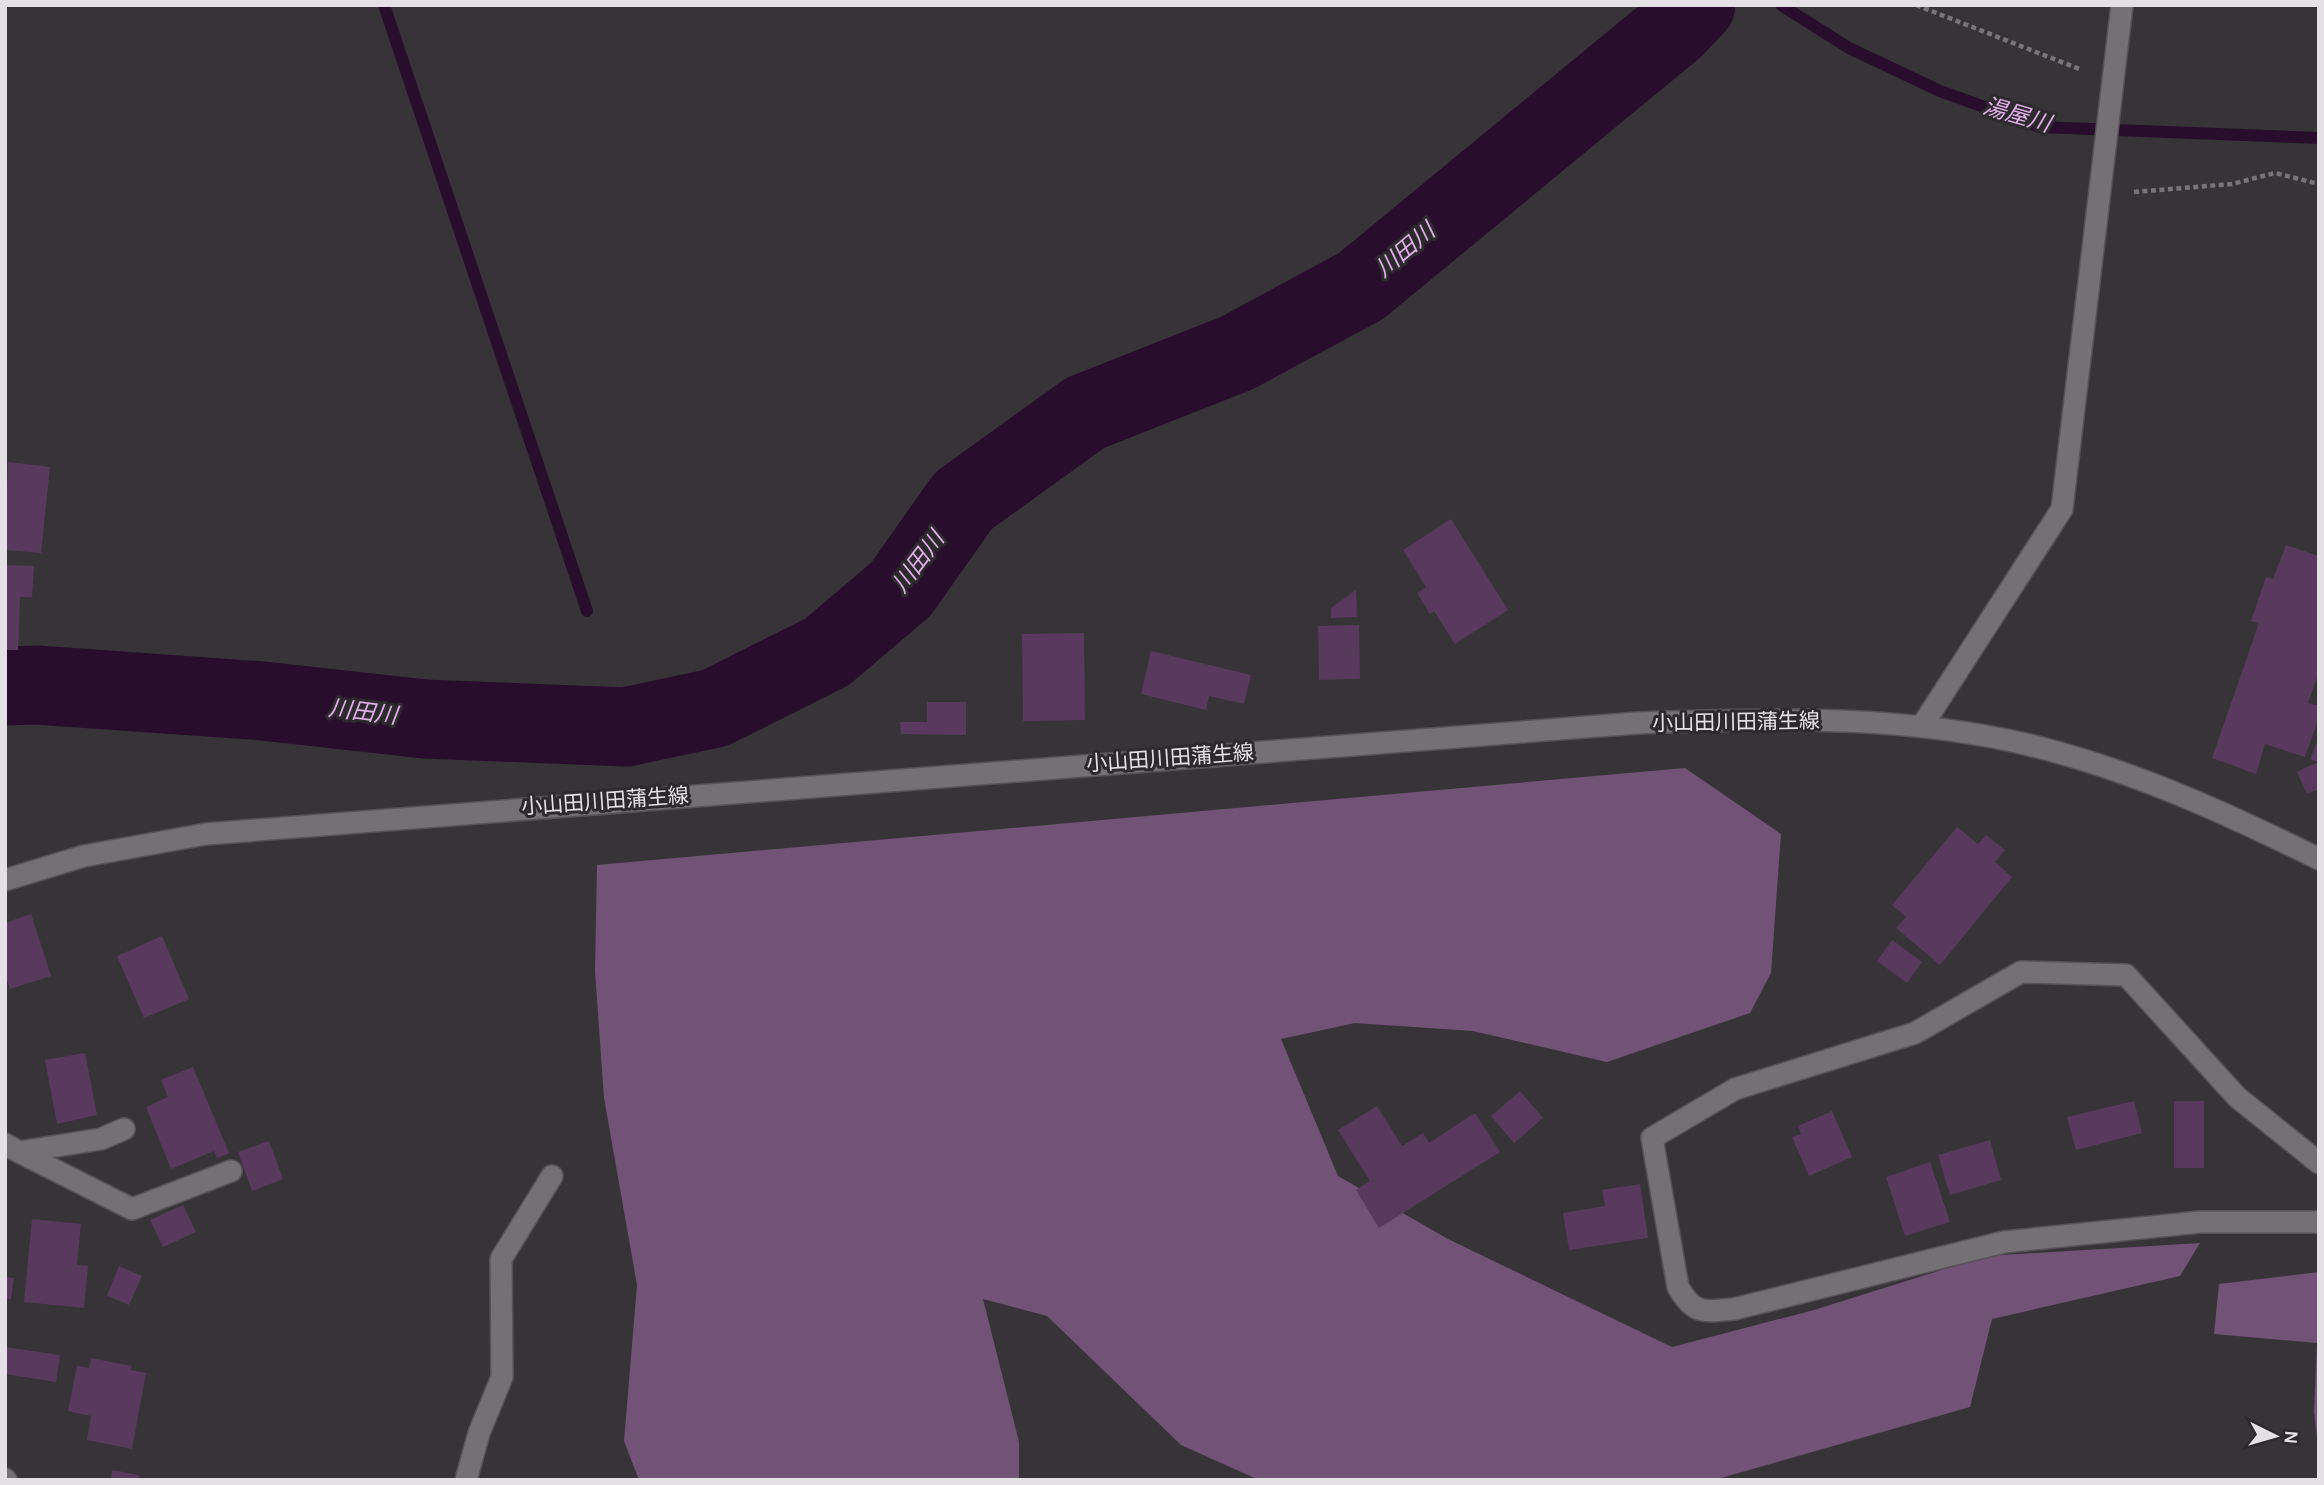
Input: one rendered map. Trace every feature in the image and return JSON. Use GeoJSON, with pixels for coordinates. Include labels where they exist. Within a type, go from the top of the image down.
{"type":"FeatureCollection","features":[{"type":"Feature","properties":{"kind":"street"},"geometry":{"type":"LineString","coordinates":[[1922,726],[2062,509],[2122,5]]}},
{"type":"Feature","properties":{"kind":"street","name":"小山田川田蒲生線"},"geometry":{"type":"LineString","coordinates":[[5,880],[84,856],[206,834],[331,822],[1638,723],[1772,718],[1922,726],[2048,749],[2181,794],[2319,859]]}},
{"type":"Feature","properties":{"kind":"street"},"geometry":{"type":"LineString","coordinates":[[2319,1163],[2237,1097],[2126,975],[2021,972],[1915,1033],[1735,1089],[1652,1138],[1678,1287],[1688,1305],[1704,1312],[1734,1309],[2004,1242],[2200,1222],[2319,1222]]}},
{"type":"Feature","properties":{"kind":"street"},"geometry":{"type":"LineString","coordinates":[[12,1148],[101,1139],[124,1129]]}},
{"type":"Feature","properties":{"kind":"street"},"geometry":{"type":"LineString","coordinates":[[12,1148],[132,1209],[231,1171]]}},
{"type":"Feature","properties":{"kind":"street"},"geometry":{"type":"LineString","coordinates":[[466,1480],[479,1433],[502,1377],[500,1259],[552,1176]]}},
{"type":"Feature","properties":{"kind":"path"},"geometry":{"type":"LineString","coordinates":[[1916,5],[2112,81]]}},
{"type":"Feature","properties":{"kind":"path"},"geometry":{"type":"LineString","coordinates":[[2099,194],[2232,184],[2276,173],[2319,184]]}},
{"type":"Feature","properties":{"kind":"shaded area"},"geometry":{"type":"Polygon","coordinates":[[[1685,768],[1781,834],[1771,973],[1750,1013],[1607,1062],[1473,1031],[1355,1023],[1281,1039],[1338,1176],[1448,1239],[1672,1347],[1814,1310],[1986,1256],[2200,1243],[2180,1276],[1992,1319],[1970,1407],[1714,1480],[1259,1480],[1181,1445],[1047,1316],[983,1299],[1019,1442],[1019,1480],[639,1480],[624,1441],[637,1285],[604,1098],[595,971],[597,865],[1685,768]]]}},
{"type":"Feature","properties":{"kind":"shaded area"},"geometry":{"type":"Polygon","coordinates":[[[2319,1272],[2319,1454],[2314,1412],[2317,1343],[2214,1334],[2219,1284],[2319,1272]]]}},
{"type":"Feature","properties":{"kind":"building"},"geometry":{"type":"Polygon","coordinates":[[[8,462],[50,467],[41,553],[5,550],[8,462]]]}},
{"type":"Feature","properties":{"kind":"building"},"geometry":{"type":"Polygon","coordinates":[[[1451,519],[1508,610],[1455,644],[1434,611],[1430,614],[1417,593],[1426,587],[1403,550],[1451,519]]]}},
{"type":"Feature","properties":{"kind":"building"},"geometry":{"type":"Polygon","coordinates":[[[2286,545],[2319,556],[2319,672],[2308,703],[2319,706],[2319,717],[2305,757],[2265,744],[2256,774],[2212,758],[2259,623],[2251,621],[2266,577],[2273,579],[2286,545]]]}},
{"type":"Feature","properties":{"kind":"building"},"geometry":{"type":"Polygon","coordinates":[[[5,565],[34,566],[32,597],[20,597],[18,650],[5,650],[5,565]]]}},
{"type":"Feature","properties":{"kind":"building"},"geometry":{"type":"Polygon","coordinates":[[[1356,590],[1357,617],[1331,618],[1331,608],[1356,590]]]}},
{"type":"Feature","properties":{"kind":"building"},"geometry":{"type":"Polygon","coordinates":[[[1359,625],[1360,679],[1319,680],[1318,626],[1359,625]]]}},
{"type":"Feature","properties":{"kind":"building"},"geometry":{"type":"Polygon","coordinates":[[[1084,633],[1085,720],[1023,721],[1022,634],[1084,633]]]}},
{"type":"Feature","properties":{"kind":"building"},"geometry":{"type":"Polygon","coordinates":[[[1151,651],[1251,675],[1244,704],[1209,696],[1206,710],[1141,694],[1151,651]]]}},
{"type":"Feature","properties":{"kind":"building"},"geometry":{"type":"Polygon","coordinates":[[[927,702],[966,702],[966,735],[901,734],[900,722],[927,722],[927,702]]]}},
{"type":"Feature","properties":{"kind":"building"},"geometry":{"type":"Polygon","coordinates":[[[2319,737],[2319,789],[2307,794],[2297,772],[2318,762],[2310,759],[2319,737]]]}},
{"type":"Feature","properties":{"kind":"building"},"geometry":{"type":"Polygon","coordinates":[[[1957,827],[1978,844],[1986,835],[2005,850],[1995,862],[2012,877],[1940,965],[1896,928],[1906,917],[1892,905],[1957,827]]]}},
{"type":"Feature","properties":{"kind":"building"},"geometry":{"type":"Polygon","coordinates":[[[31,914],[51,976],[10,989],[5,974],[5,923],[31,914]]]}},
{"type":"Feature","properties":{"kind":"building"},"geometry":{"type":"Polygon","coordinates":[[[162,936],[189,999],[144,1018],[117,956],[162,936]]]}},
{"type":"Feature","properties":{"kind":"building"},"geometry":{"type":"Polygon","coordinates":[[[1892,940],[1922,962],[1907,983],[1877,961],[1892,940]]]}},
{"type":"Feature","properties":{"kind":"building"},"geometry":{"type":"Polygon","coordinates":[[[85,1053],[97,1115],[57,1124],[45,1060],[85,1053]]]}},
{"type":"Feature","properties":{"kind":"building"},"geometry":{"type":"Polygon","coordinates":[[[193,1067],[229,1153],[217,1158],[214,1151],[171,1169],[146,1107],[168,1097],[161,1080],[193,1067]]]}},
{"type":"Feature","properties":{"kind":"building"},"geometry":{"type":"Polygon","coordinates":[[[1520,1091],[1543,1118],[1514,1143],[1491,1116],[1520,1091]]]}},
{"type":"Feature","properties":{"kind":"building"},"geometry":{"type":"Polygon","coordinates":[[[2134,1101],[2142,1133],[2076,1150],[2067,1117],[2134,1101]]]}},
{"type":"Feature","properties":{"kind":"building"},"geometry":{"type":"Polygon","coordinates":[[[2174,1101],[2204,1101],[2204,1168],[2174,1168],[2174,1101]]]}},
{"type":"Feature","properties":{"kind":"building"},"geometry":{"type":"Polygon","coordinates":[[[1377,1106],[1402,1146],[1423,1133],[1429,1143],[1475,1113],[1500,1152],[1379,1228],[1356,1190],[1370,1181],[1338,1130],[1377,1106]]]}},
{"type":"Feature","properties":{"kind":"building"},"geometry":{"type":"Polygon","coordinates":[[[1832,1111],[1852,1157],[1809,1176],[1792,1137],[1801,1134],[1798,1126],[1832,1111]]]}},
{"type":"Feature","properties":{"kind":"building"},"geometry":{"type":"Polygon","coordinates":[[[1990,1140],[2001,1180],[1950,1195],[1938,1155],[1990,1140]]]}},
{"type":"Feature","properties":{"kind":"building"},"geometry":{"type":"Polygon","coordinates":[[[269,1141],[283,1179],[252,1191],[238,1152],[269,1141]]]}},
{"type":"Feature","properties":{"kind":"building"},"geometry":{"type":"Polygon","coordinates":[[[1930,1162],[1950,1222],[1905,1236],[1886,1177],[1930,1162]]]}},
{"type":"Feature","properties":{"kind":"building"},"geometry":{"type":"Polygon","coordinates":[[[1640,1184],[1648,1238],[1569,1250],[1563,1213],[1605,1206],[1602,1190],[1640,1184]]]}},
{"type":"Feature","properties":{"kind":"building"},"geometry":{"type":"Polygon","coordinates":[[[183,1205],[196,1232],[163,1247],[150,1220],[183,1205]]]}},
{"type":"Feature","properties":{"kind":"building"},"geometry":{"type":"Polygon","coordinates":[[[32,1219],[81,1224],[77,1265],[88,1266],[84,1308],[24,1302],[32,1219]]]}},
{"type":"Feature","properties":{"kind":"building"},"geometry":{"type":"Polygon","coordinates":[[[119,1266],[142,1276],[129,1305],[107,1296],[119,1266]]]}},
{"type":"Feature","properties":{"kind":"building"},"geometry":{"type":"Polygon","coordinates":[[[5,1277],[14,1278],[11,1299],[5,1299],[5,1277]]]}},
{"type":"Feature","properties":{"kind":"building"},"geometry":{"type":"Polygon","coordinates":[[[5,1347],[60,1355],[56,1382],[5,1374],[5,1347]]]}},
{"type":"Feature","properties":{"kind":"building"},"geometry":{"type":"Polygon","coordinates":[[[91,1358],[132,1366],[131,1370],[146,1373],[132,1449],[87,1440],[91,1416],[68,1411],[77,1366],[89,1368],[91,1358]]]}},
{"type":"Feature","properties":{"kind":"building"},"geometry":{"type":"Polygon","coordinates":[[[112,1470],[139,1475],[138,1480],[111,1480],[112,1470]]]}},
{"type":"Feature","properties":{"kind":"waterway"},"geometry":{"type":"LineString","coordinates":[[384,5],[587,611]]}},
{"type":"Feature","properties":{"kind":"waterway","name":"川田川"},"geometry":{"type":"LineString","coordinates":[[5,686],[37,685],[263,701],[425,719],[626,727],[715,708],[827,652],[901,589],[963,501],[1085,413],[1237,353],[1361,286],[1674,28],[1696,5]]}},
{"type":"Feature","properties":{"kind":"waterway","name":"湯屋川"},"geometry":{"type":"LineString","coordinates":[[1781,5],[1849,48],[1940,91],[2040,127],[2319,138]]}}]}
